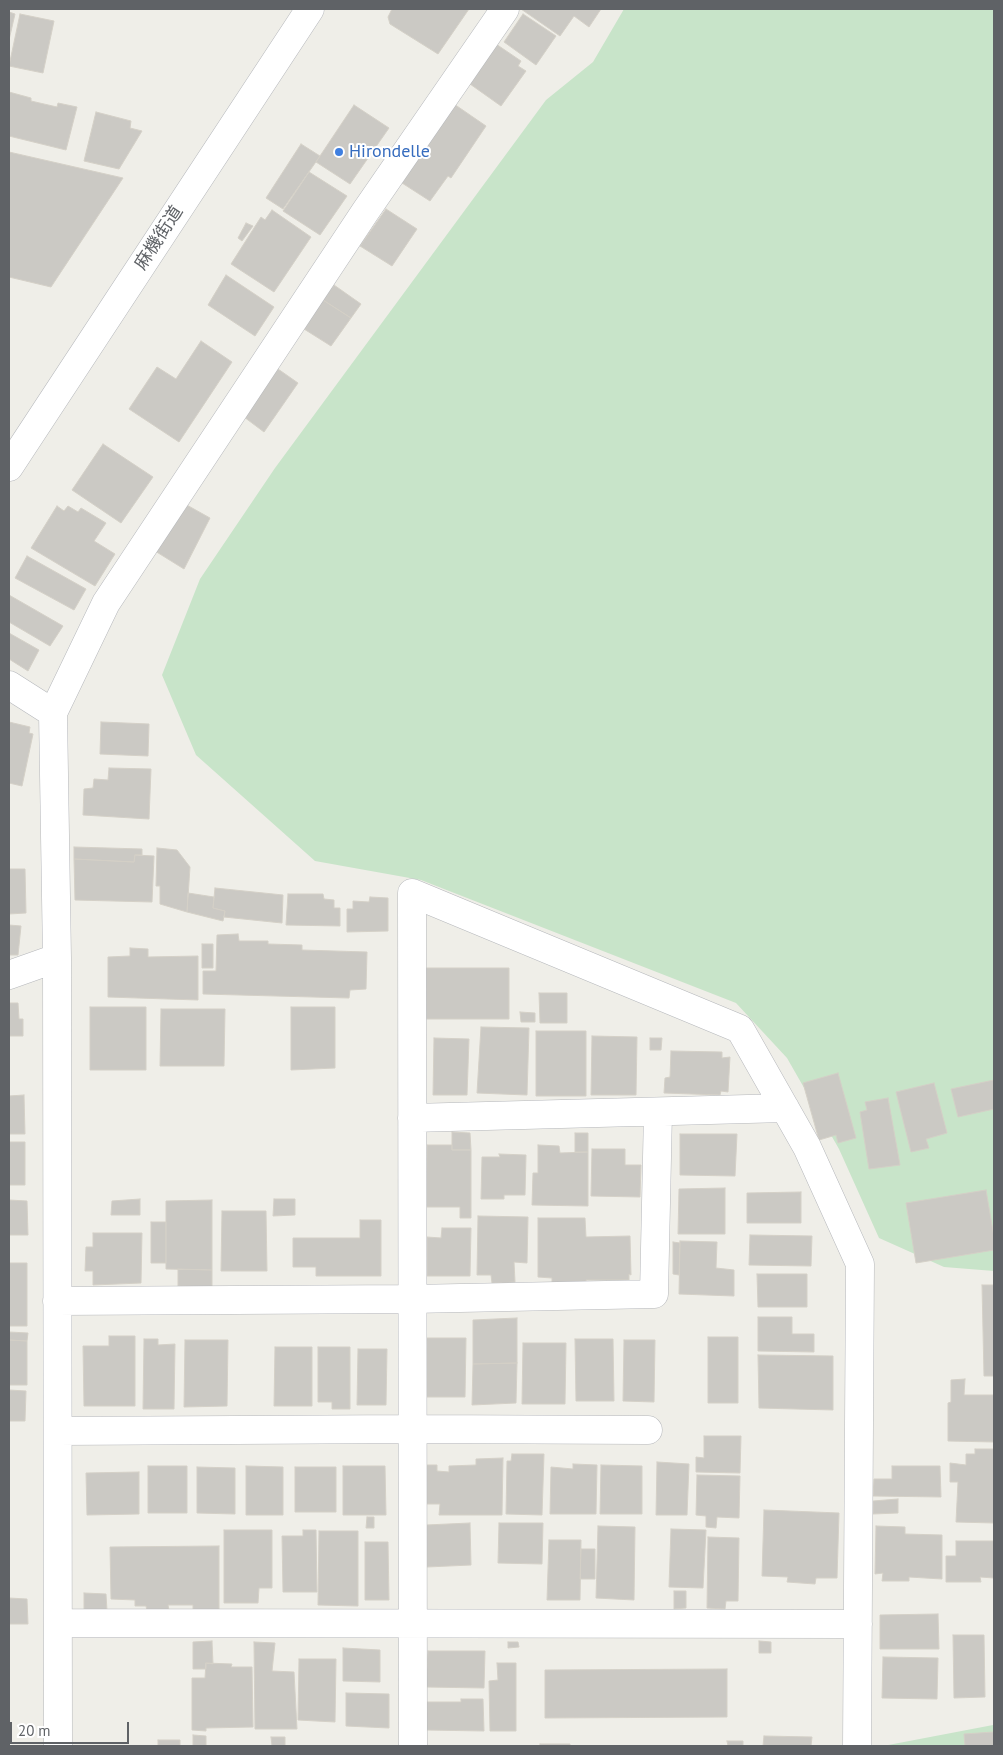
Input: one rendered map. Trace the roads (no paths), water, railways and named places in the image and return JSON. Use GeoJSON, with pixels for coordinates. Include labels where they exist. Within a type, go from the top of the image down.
{"type":"FeatureCollection","features":[{"type":"Feature","properties":{"kind":"street","name":"麻機街道"},"geometry":{"type":"LineString","coordinates":[[9,467],[310,9]]}},
{"type":"Feature","properties":{"kind":"street"},"geometry":{"type":"LineString","coordinates":[[58,1746],[57,958],[53,713],[106,603],[365,212],[505,9]]}},
{"type":"Feature","properties":{"kind":"street"},"geometry":{"type":"LineString","coordinates":[[9,685],[53,713]]}},
{"type":"Feature","properties":{"kind":"street"},"geometry":{"type":"LineString","coordinates":[[413,1746],[412,893],[740,1029],[806,1146],[860,1264],[857,1746]]}},
{"type":"Feature","properties":{"kind":"street"},"geometry":{"type":"LineString","coordinates":[[9,975],[57,958]]}},
{"type":"Feature","properties":{"kind":"street"},"geometry":{"type":"LineString","coordinates":[[412,1118],[785,1108]]}},
{"type":"Feature","properties":{"kind":"street"},"geometry":{"type":"LineString","coordinates":[[57,1301],[412,1299],[654,1294],[658,1112]]}},
{"type":"Feature","properties":{"kind":"street"},"geometry":{"type":"LineString","coordinates":[[58,1431],[648,1430]]}},
{"type":"Feature","properties":{"kind":"street"},"geometry":{"type":"LineString","coordinates":[[58,1623],[858,1624]]}},
{"type":"Feature","properties":{"kind":"place","name":"Hirondelle"},"geometry":{"type":"Point","coordinates":[339,152]}}]}
